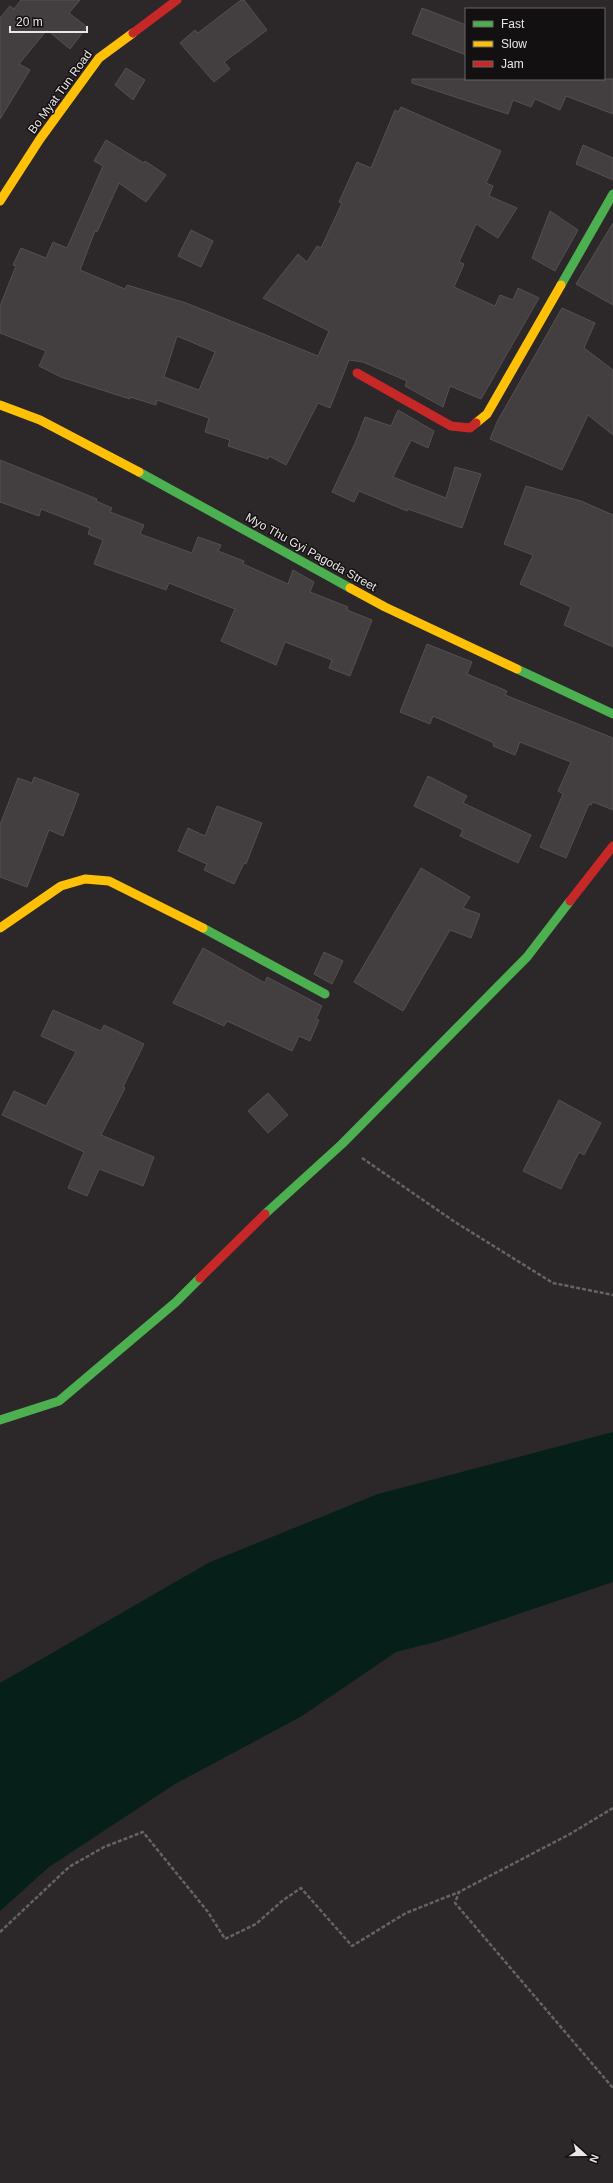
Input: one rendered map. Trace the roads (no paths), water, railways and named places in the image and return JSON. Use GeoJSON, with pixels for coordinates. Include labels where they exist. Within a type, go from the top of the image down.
{"type":"FeatureCollection","features":[{"type":"Feature","properties":{"kind":"street","name":"Bo Myat Tun Road"},"geometry":{"type":"LineString","coordinates":[[0,202],[40,139],[98,58],[177,0]]}},
{"type":"Feature","properties":{"kind":"street"},"geometry":{"type":"LineString","coordinates":[[357,373],[451,426],[470,428],[487,414],[613,194]]}},
{"type":"Feature","properties":{"kind":"street","name":"Myo Thu Gyi Pagoda Street"},"geometry":{"type":"LineString","coordinates":[[0,405],[40,420],[161,483],[385,607],[613,714]]}},
{"type":"Feature","properties":{"kind":"street"},"geometry":{"type":"LineString","coordinates":[[0,1420],[59,1401],[176,1302],[266,1213],[342,1144],[528,957],[613,846]]}},
{"type":"Feature","properties":{"kind":"street"},"geometry":{"type":"LineString","coordinates":[[0,928],[61,886],[86,879],[109,881],[176,913],[325,994]]}}]}
